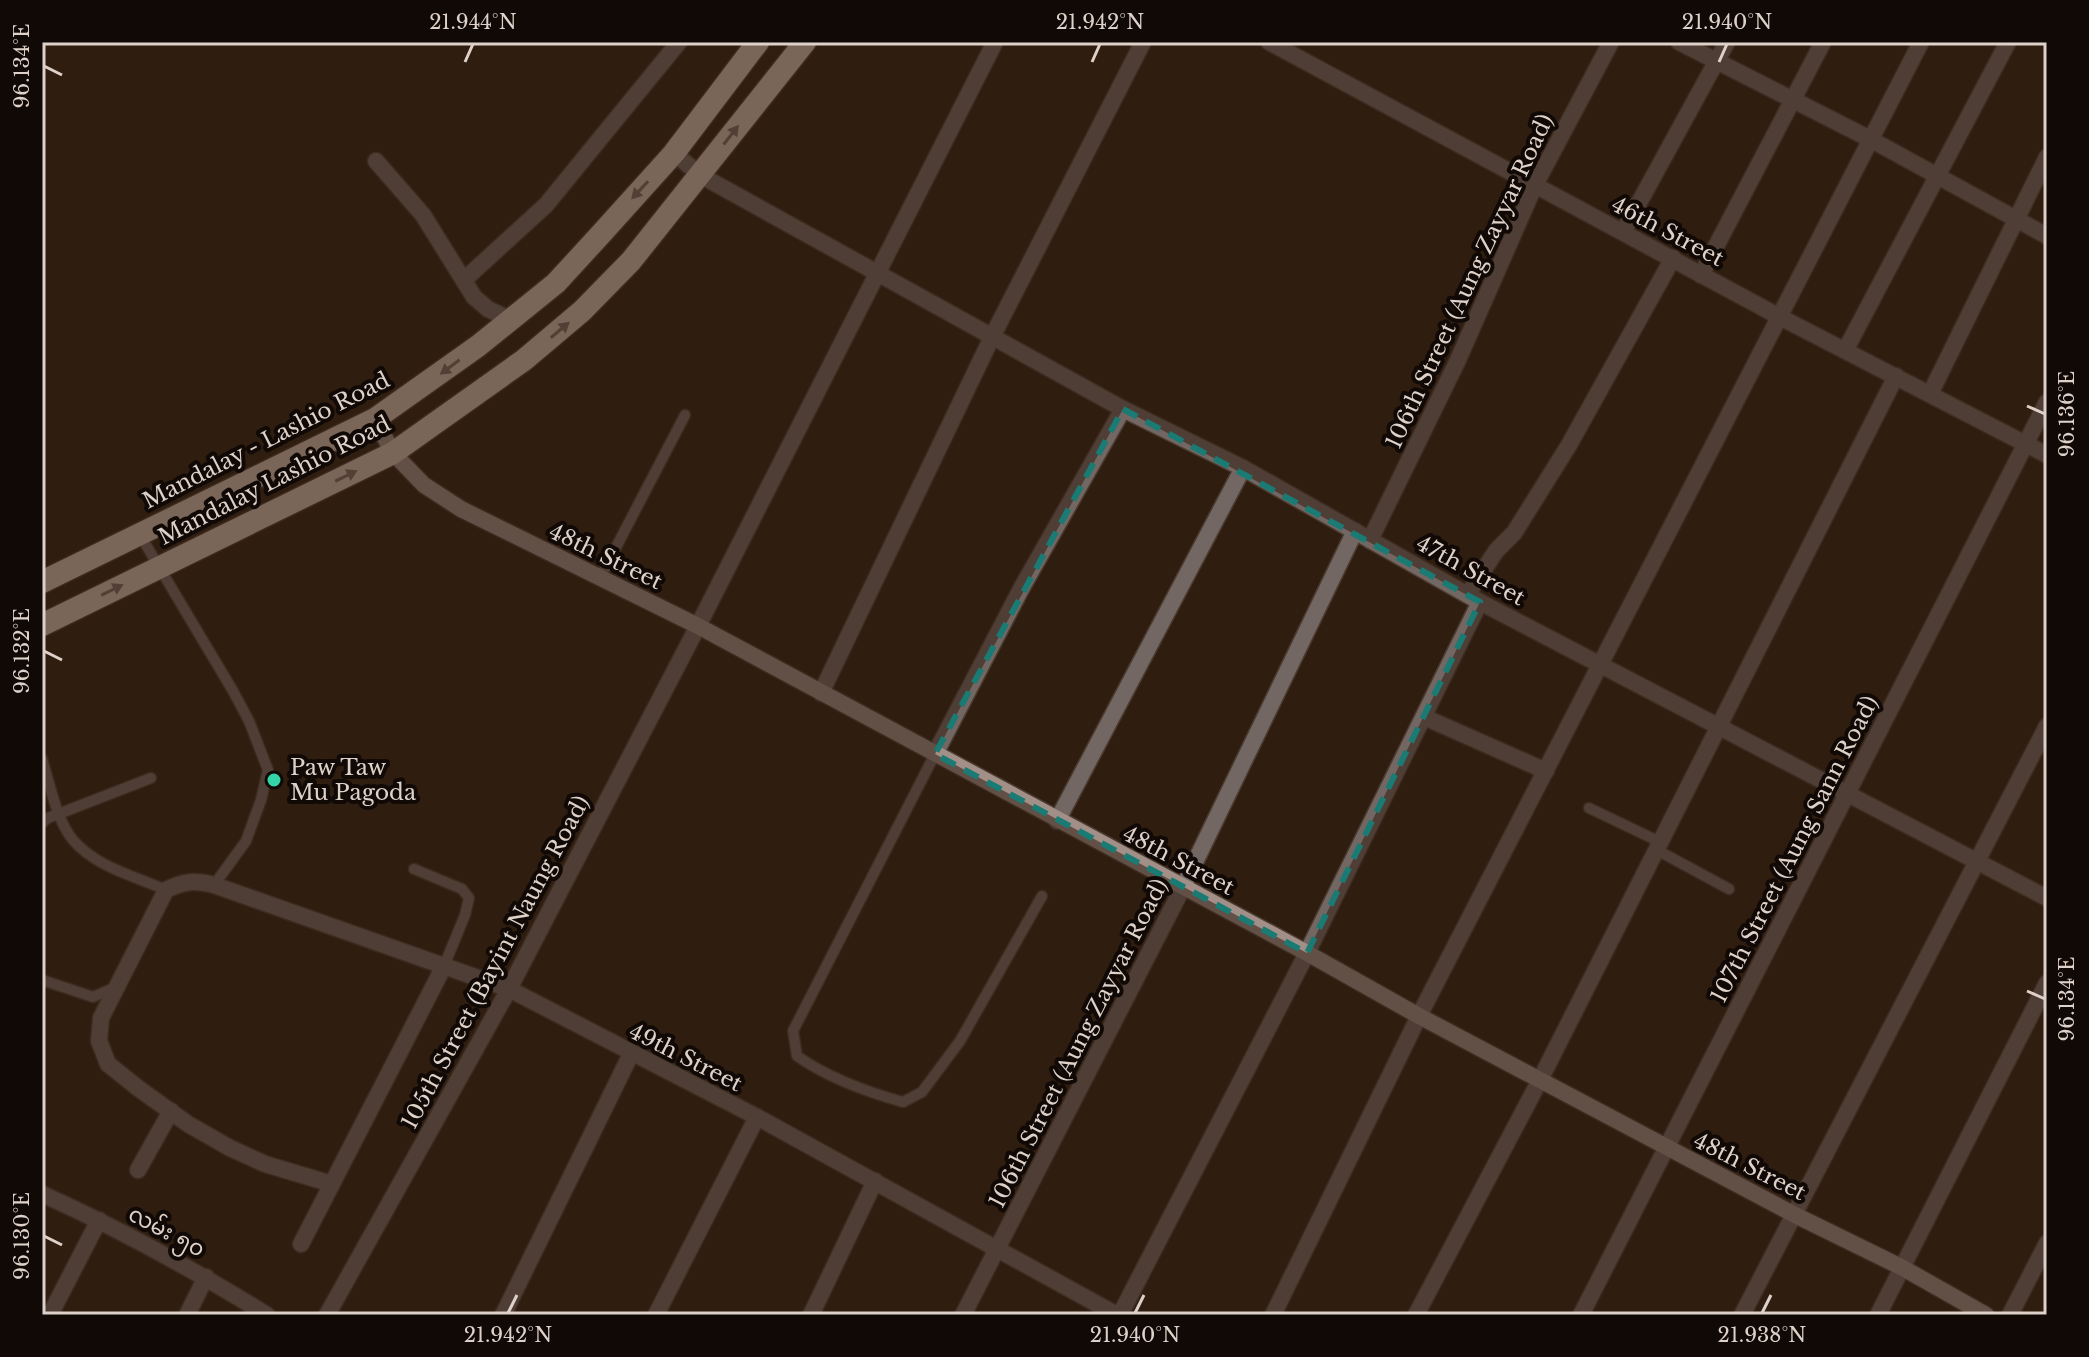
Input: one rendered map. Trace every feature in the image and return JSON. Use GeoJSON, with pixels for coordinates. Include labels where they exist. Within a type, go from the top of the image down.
{"type":"FeatureCollection","features":[{"type":"Feature","properties":{"kind":"highway","name":"Mandalay - Lashio Road"},"geometry":{"type":"LineString","coordinates":[[42,582],[375,419],[478,346],[556,283],[674,153],[758,42]]}},
{"type":"Feature","properties":{"kind":"highway","name":"Mandalay Lashio Road"},"geometry":{"type":"LineString","coordinates":[[42,625],[393,453],[524,360],[582,311],[648,239],[805,42]]}},
{"type":"Feature","properties":{"kind":"highway"},"geometry":{"type":"LineString","coordinates":[[619,213],[648,239]]}},
{"type":"Feature","properties":{"kind":"highway"},"geometry":{"type":"LineString","coordinates":[[478,346],[496,379]]}},
{"type":"Feature","properties":{"kind":"main road","name":"48th Street"},"geometry":{"type":"LineString","coordinates":[[375,419],[393,453],[424,485],[461,509],[698,626],[1419,1016],[1795,1215],[1903,1268],[1986,1315]]}},
{"type":"Feature","properties":{"kind":"street"},"geometry":{"type":"LineString","coordinates":[[465,279],[546,205],[679,42]]}},
{"type":"Feature","properties":{"kind":"street","name":"105th Street (Bayint Naung Road)"},"geometry":{"type":"LineString","coordinates":[[327,1315],[509,989],[698,626],[995,42]]}},
{"type":"Feature","properties":{"kind":"street"},"geometry":{"type":"LineString","coordinates":[[821,693],[992,337],[1143,42]]}},
{"type":"Feature","properties":{"kind":"street","name":"46th Street"},"geometry":{"type":"LineString","coordinates":[[1269,42],[1778,316],[2047,455]]}},
{"type":"Feature","properties":{"kind":"street","name":"106th Street (Aung Zayyar Road)"},"geometry":{"type":"LineString","coordinates":[[1370,540],[1458,360],[1535,185],[1611,42]]}},
{"type":"Feature","properties":{"kind":"street"},"geometry":{"type":"LineString","coordinates":[[1679,42],[1870,139],[2047,236]]}},
{"type":"Feature","properties":{"kind":"street"},"geometry":{"type":"LineString","coordinates":[[1623,232],[1727,42]]}},
{"type":"Feature","properties":{"kind":"street"},"geometry":{"type":"LineString","coordinates":[[1701,275],[1823,42]]}},
{"type":"Feature","properties":{"kind":"street"},"geometry":{"type":"LineString","coordinates":[[1273,1315],[1419,1016],[1921,42]]}},
{"type":"Feature","properties":{"kind":"street"},"geometry":{"type":"LineString","coordinates":[[1846,349],[2008,42]]}},
{"type":"Feature","properties":{"kind":"street","name":"47th Street"},"geometry":{"type":"LineString","coordinates":[[674,153],[700,175],[1123,409],[1243,468],[1599,665],[2047,898]]}},
{"type":"Feature","properties":{"kind":"street"},"geometry":{"type":"LineString","coordinates":[[1930,394],[2047,157]]}},
{"type":"Feature","properties":{"kind":"street"},"geometry":{"type":"LineString","coordinates":[[376,161],[423,215],[474,297],[511,320]]}},
{"type":"Feature","properties":{"kind":"street"},"geometry":{"type":"LineString","coordinates":[[1118,1315],[1307,953],[1424,717],[1496,551],[1514,533],[1569,445],[1673,258]]}},
{"type":"Feature","properties":{"kind":"street"},"geometry":{"type":"LineString","coordinates":[[1416,1315],[1541,1078],[1896,376]]}},
{"type":"Feature","properties":{"kind":"street","name":"107th Street (Aung Sann Road)"},"geometry":{"type":"LineString","coordinates":[[1581,1315],[2047,402]]}},
{"type":"Feature","properties":{"kind":"street"},"geometry":{"type":"LineString","coordinates":[[935,754],[1022,587],[1123,409]]}},
{"type":"Feature","properties":{"kind":"street"},"geometry":{"type":"LineString","coordinates":[[1057,821],[1243,468]]}},
{"type":"Feature","properties":{"kind":"street","name":"106th Street (Aung Zayyar Road)"},"geometry":{"type":"LineString","coordinates":[[963,1315],[1183,887],[1355,531]]}},
{"type":"Feature","properties":{"kind":"street"},"geometry":{"type":"LineString","coordinates":[[1424,717],[1546,771]]}},
{"type":"Feature","properties":{"kind":"street"},"geometry":{"type":"LineString","coordinates":[[1742,1315],[2047,726]]}},
{"type":"Feature","properties":{"kind":"street","name":"49th Street"},"geometry":{"type":"LineString","coordinates":[[166,890],[182,882],[198,881],[214,885],[509,989],[757,1117],[1118,1315]]}},
{"type":"Feature","properties":{"kind":"street"},"geometry":{"type":"LineString","coordinates":[[166,890],[101,1018],[99,1041],[108,1064],[171,1111],[230,1148],[265,1164],[332,1184]]}},
{"type":"Feature","properties":{"kind":"street"},"geometry":{"type":"LineString","coordinates":[[301,1244],[444,966]]}},
{"type":"Feature","properties":{"kind":"street"},"geometry":{"type":"LineString","coordinates":[[1878,1315],[2047,983]]}},
{"type":"Feature","properties":{"kind":"street"},"geometry":{"type":"LineString","coordinates":[[503,1315],[631,1054]]}},
{"type":"Feature","properties":{"kind":"street"},"geometry":{"type":"LineString","coordinates":[[138,1170],[171,1111]]}},
{"type":"Feature","properties":{"kind":"street"},"geometry":{"type":"LineString","coordinates":[[656,1315],[757,1117]]}},
{"type":"Feature","properties":{"kind":"street"},"geometry":{"type":"LineString","coordinates":[[811,1315],[875,1181]]}},
{"type":"Feature","properties":{"kind":"street","name":"လမ်း ၅၀"},"geometry":{"type":"LineString","coordinates":[[42,1194],[99,1220],[206,1277],[267,1315]]}},
{"type":"Feature","properties":{"kind":"street"},"geometry":{"type":"LineString","coordinates":[[50,1315],[99,1220]]}},
{"type":"Feature","properties":{"kind":"street"},"geometry":{"type":"LineString","coordinates":[[2010,1315],[2047,1243]]}},
{"type":"Feature","properties":{"kind":"street"},"geometry":{"type":"LineString","coordinates":[[187,1315],[206,1277]]}},
{"type":"Feature","properties":{"kind":"lane"},"geometry":{"type":"LineString","coordinates":[[600,578],[685,415]]}},
{"type":"Feature","properties":{"kind":"lane"},"geometry":{"type":"LineString","coordinates":[[140,535],[233,691],[249,721],[268,770],[246,841],[214,885]]}},
{"type":"Feature","properties":{"kind":"lane"},"geometry":{"type":"LineString","coordinates":[[935,754],[793,1031],[797,1056],[814,1068],[883,1097],[903,1102],[922,1092],[960,1041],[1042,896]]}},
{"type":"Feature","properties":{"kind":"lane"},"geometry":{"type":"LineString","coordinates":[[42,759],[60,815],[72,839],[94,859],[166,890]]}},
{"type":"Feature","properties":{"kind":"lane"},"geometry":{"type":"LineString","coordinates":[[42,823],[151,778]]}},
{"type":"Feature","properties":{"kind":"lane"},"geometry":{"type":"LineString","coordinates":[[1589,808],[1729,889]]}},
{"type":"Feature","properties":{"kind":"lane"},"geometry":{"type":"LineString","coordinates":[[414,869],[462,889],[469,898],[444,966]]}},
{"type":"Feature","properties":{"kind":"lane"},"geometry":{"type":"LineString","coordinates":[[42,980],[93,997],[118,986]]}},
{"type":"Feature","properties":{"kind":"highlighted area"},"geometry":{"type":"Polygon","coordinates":[[[1123,409],[1480,602],[1307,953],[935,754],[1123,409]]]}},
{"type":"Feature","properties":{"kind":"place","name":"Paw Taw Mu Pagoda"},"geometry":{"type":"Point","coordinates":[274,780]}}]}
